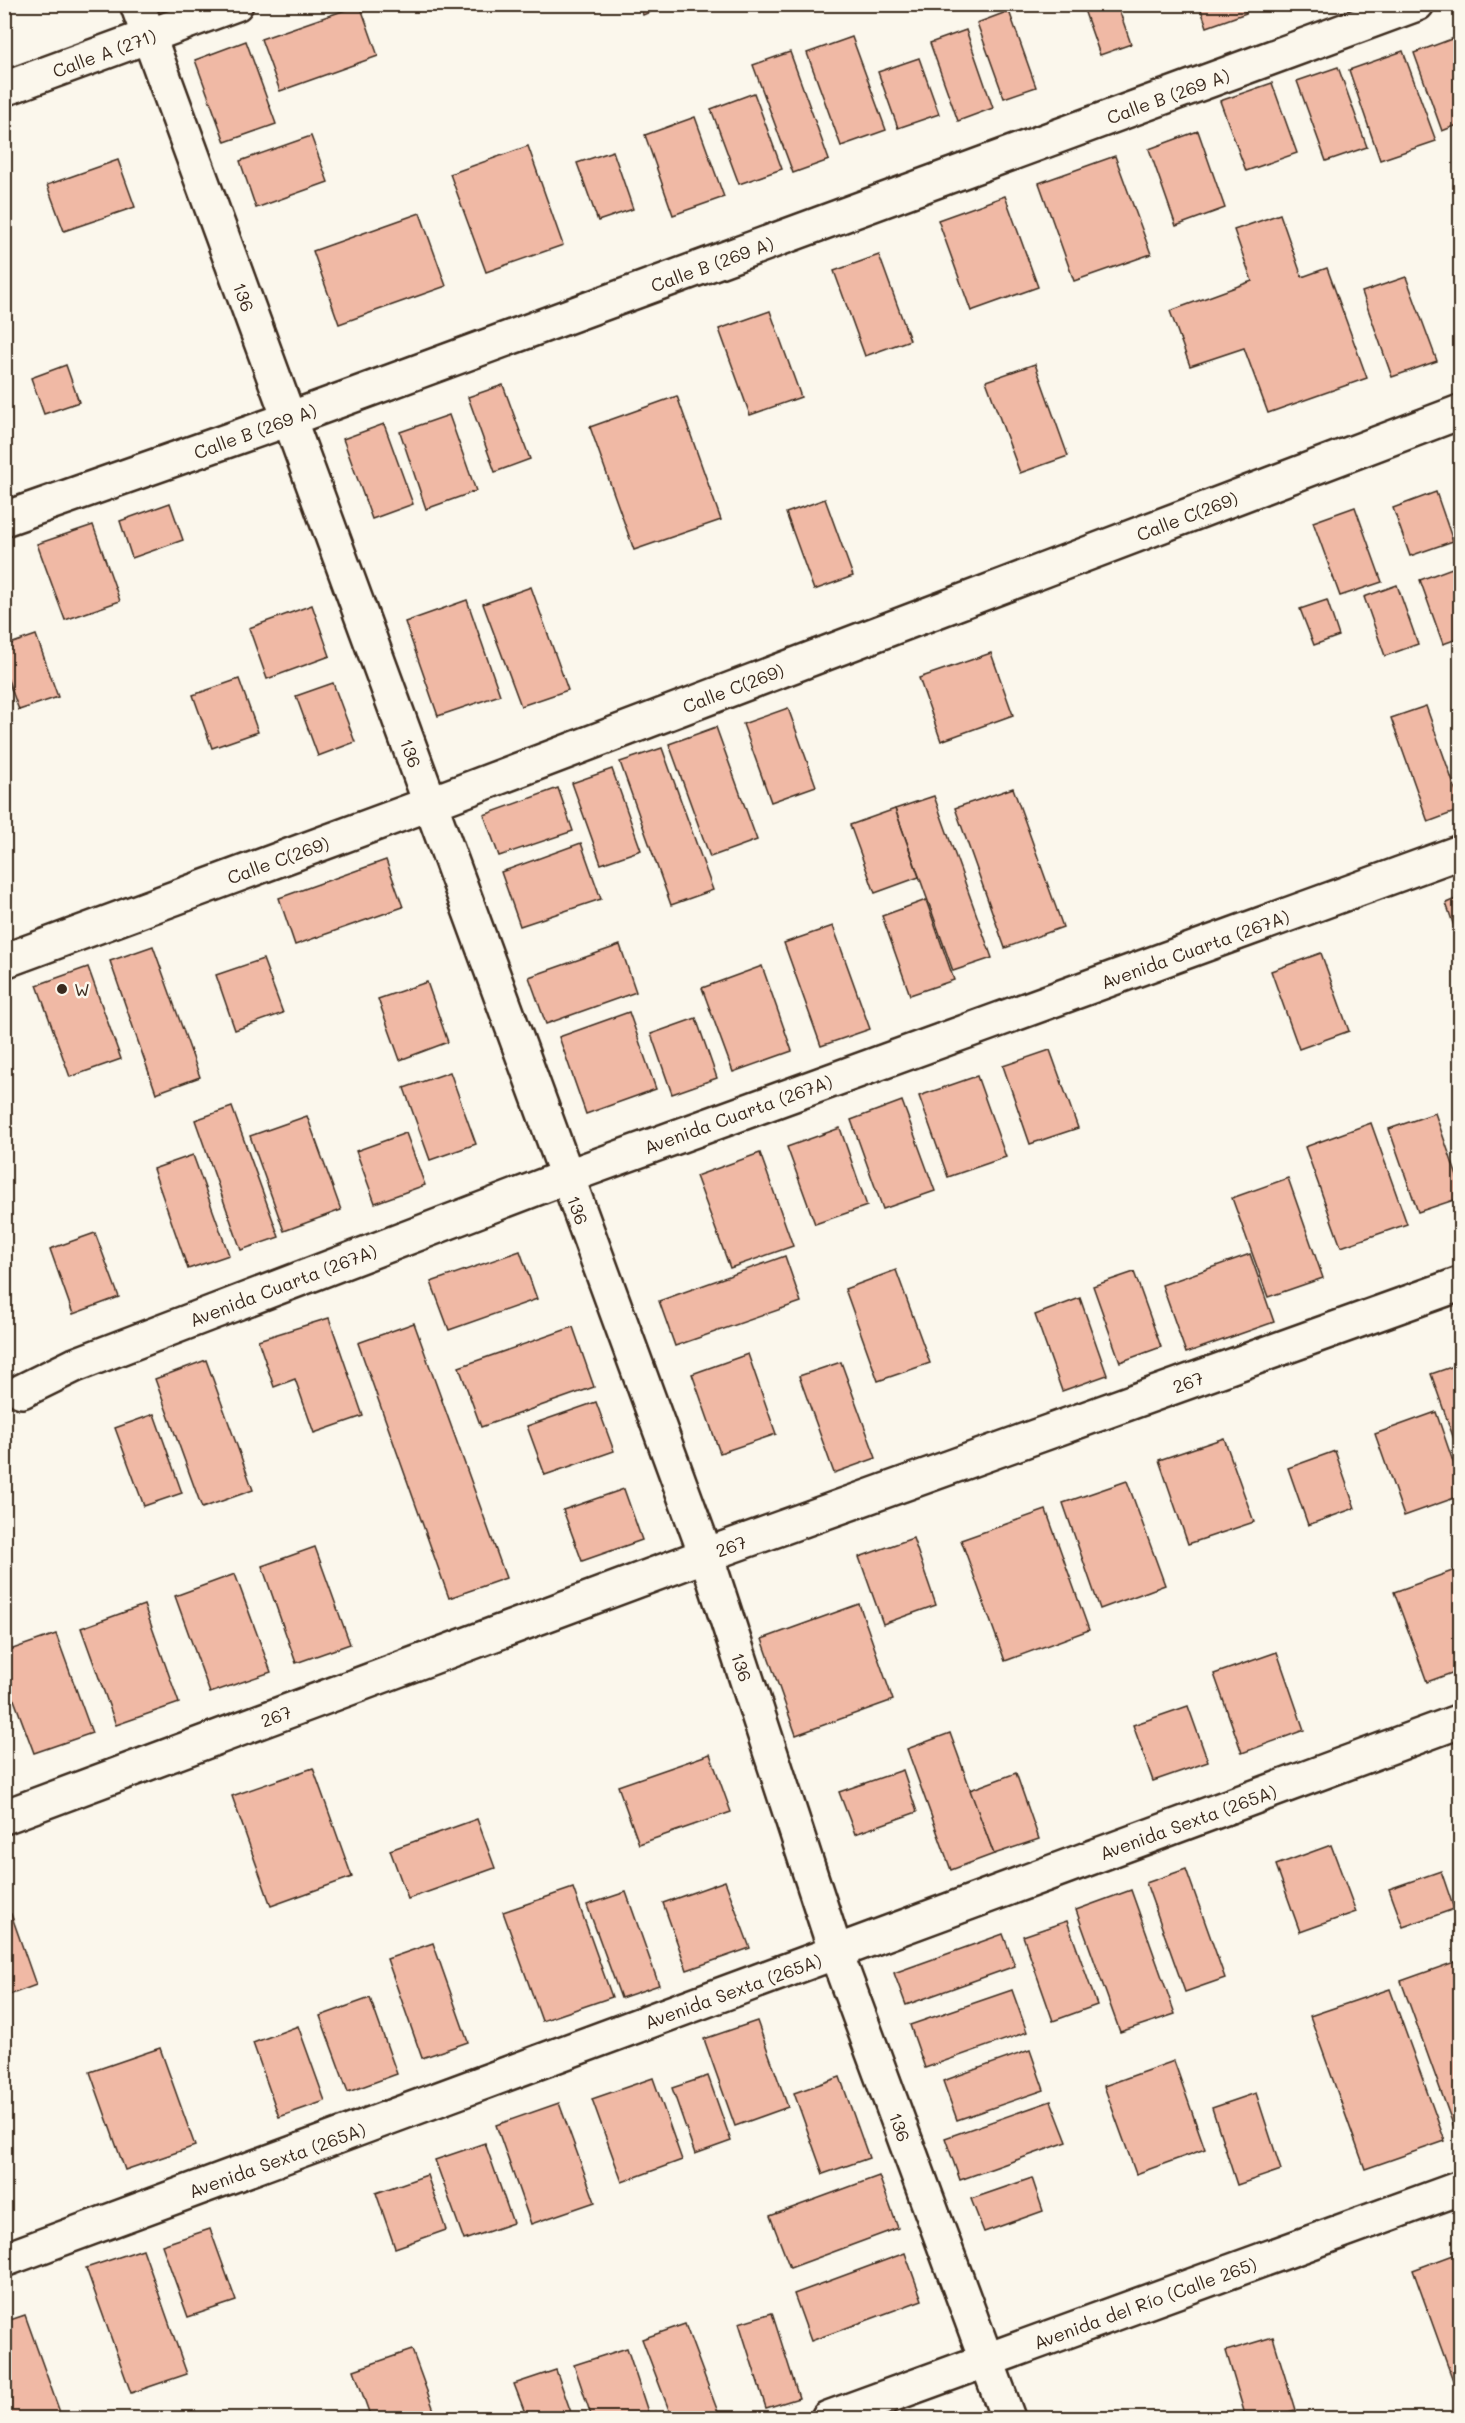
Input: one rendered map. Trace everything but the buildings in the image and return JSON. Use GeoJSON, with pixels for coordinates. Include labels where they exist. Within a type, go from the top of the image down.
{"type":"FeatureCollection","features":[{"type":"Feature","properties":{"kind":"street","name":"136"},"geometry":{"type":"LineString","coordinates":[[137,4],[706,1555],[836,1953],[1008,2418]]}},
{"type":"Feature","properties":{"kind":"street","name":"Calle A (271)"},"geometry":{"type":"LineString","coordinates":[[4,89],[236,4]]}},
{"type":"Feature","properties":{"kind":"street","name":"Calle B (269 A)"},"geometry":{"type":"LineString","coordinates":[[4,519],[290,419],[1417,4]]}},
{"type":"Feature","properties":{"kind":"street","name":"Calle C(269)"},"geometry":{"type":"LineString","coordinates":[[4,961],[429,804],[1461,412]]}},
{"type":"Feature","properties":{"kind":"street","name":"Avenida Cuarta (267A)"},"geometry":{"type":"LineString","coordinates":[[22,1391],[75,1365],[566,1177],[1461,852]]}},
{"type":"Feature","properties":{"kind":"street","name":"267"},"geometry":{"type":"LineString","coordinates":[[4,1817],[706,1555],[1461,1284]]}},
{"type":"Feature","properties":{"kind":"street","name":"Avenida Sexta (265A)"},"geometry":{"type":"LineString","coordinates":[[4,2260],[1461,1721]]}},
{"type":"Feature","properties":{"kind":"street","name":"Avenida del Río (Calle 265)"},"geometry":{"type":"LineString","coordinates":[[828,2418],[1461,2188]]}},
{"type":"Feature","properties":{"kind":"place","name":"W"},"geometry":{"type":"Point","coordinates":[62,989]}}]}
